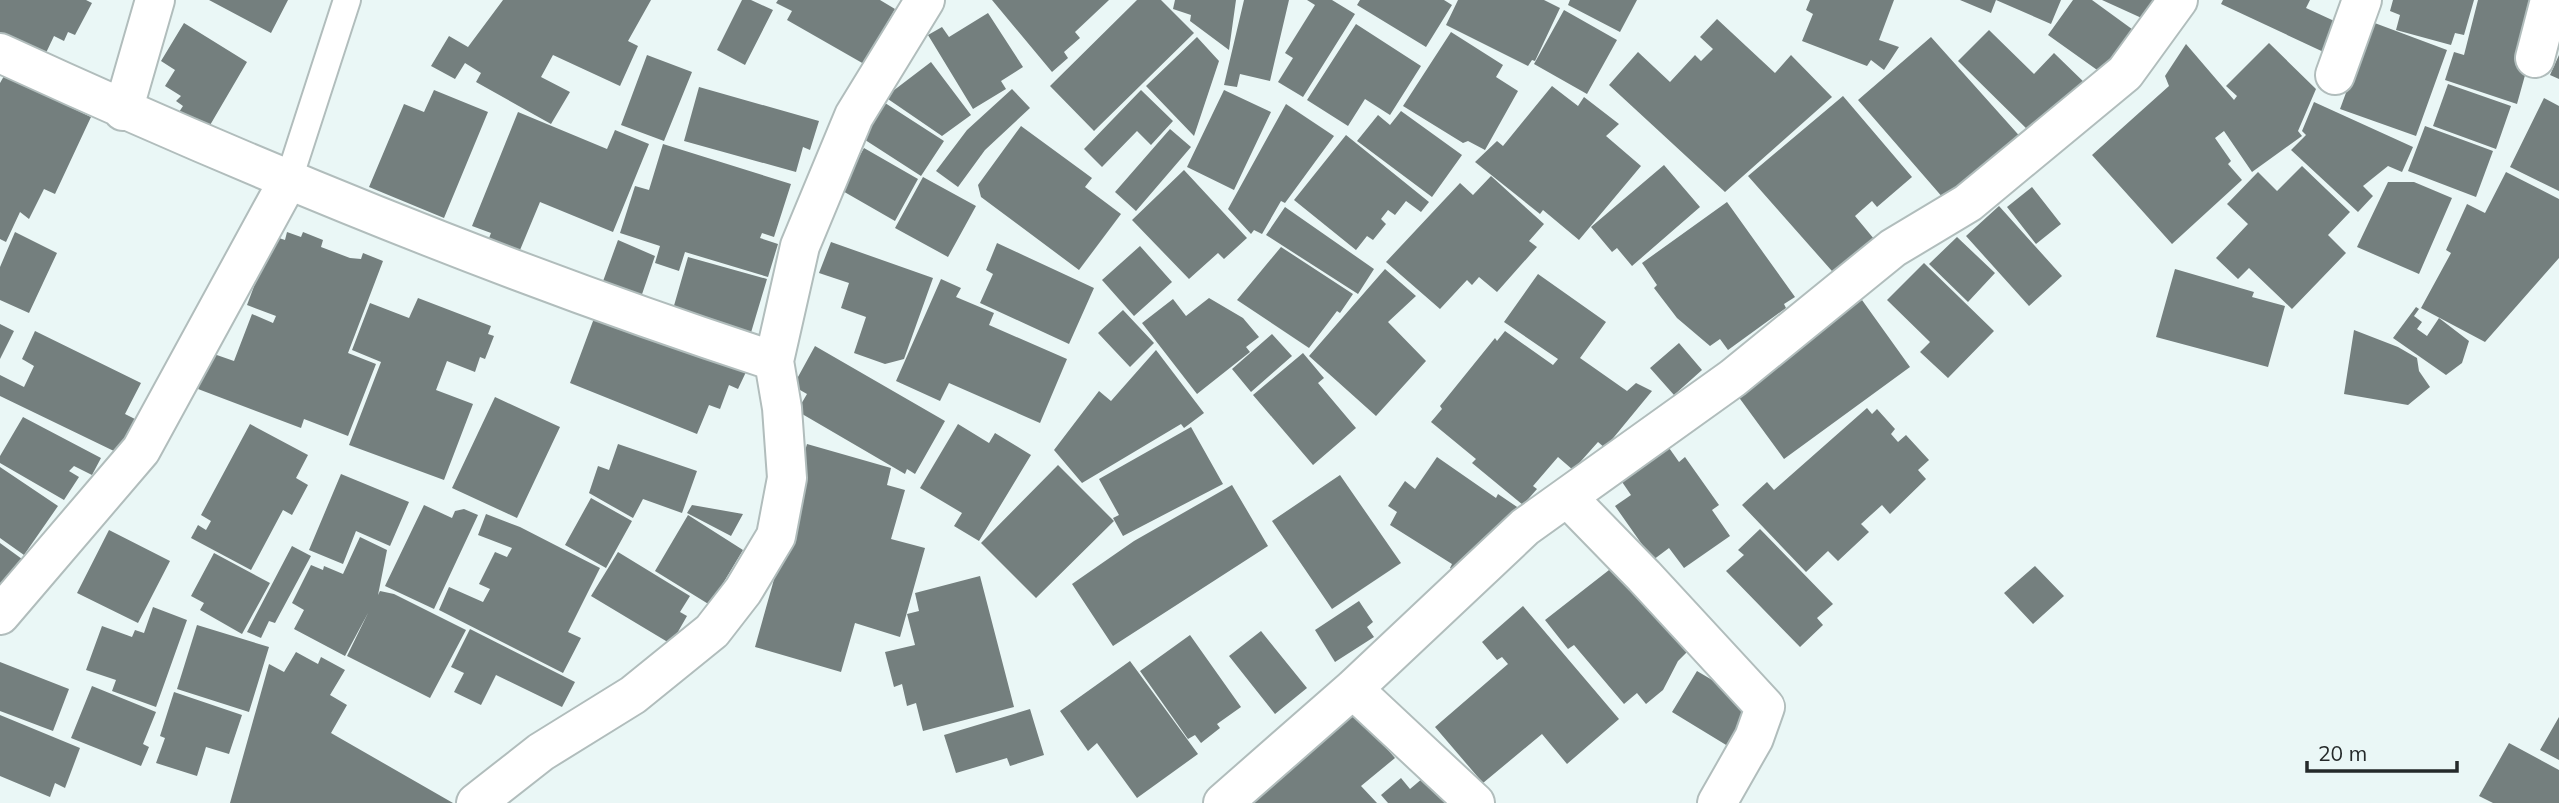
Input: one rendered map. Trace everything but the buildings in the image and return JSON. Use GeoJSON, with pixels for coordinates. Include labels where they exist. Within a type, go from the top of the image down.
{"type":"FeatureCollection","features":[{"type":"Feature","properties":{"kind":"street"},"geometry":{"type":"LineString","coordinates":[[123,111],[155,0]]}},
{"type":"Feature","properties":{"kind":"street"},"geometry":{"type":"LineString","coordinates":[[476,803],[541,752],[633,695],[712,631],[743,591],[776,536],[787,478],[782,408],[774,361],[800,246],[849,127],[925,0]]}},
{"type":"Feature","properties":{"kind":"street"},"geometry":{"type":"LineString","coordinates":[[1223,803],[1353,689],[1525,527],[1733,378],[1893,248],[1978,195],[2125,73],[2178,0]]}},
{"type":"Feature","properties":{"kind":"street"},"geometry":{"type":"LineString","coordinates":[[2335,75],[2362,0]]}},
{"type":"Feature","properties":{"kind":"street"},"geometry":{"type":"LineString","coordinates":[[2535,58],[2550,0]]}},
{"type":"Feature","properties":{"kind":"street"},"geometry":{"type":"LineString","coordinates":[[0,53],[123,111],[289,179],[652,321],[774,361]]}},
{"type":"Feature","properties":{"kind":"street"},"geometry":{"type":"LineString","coordinates":[[0,614],[141,450],[289,179]]}},
{"type":"Feature","properties":{"kind":"street"},"geometry":{"type":"LineString","coordinates":[[1567,497],[1720,656],[1765,708],[1754,738],[1717,803]]}},
{"type":"Feature","properties":{"kind":"street"},"geometry":{"type":"LineString","coordinates":[[1353,689],[1475,803]]}},
{"type":"Feature","properties":{"kind":"lane"},"geometry":{"type":"LineString","coordinates":[[289,179],[348,0]]}}]}
